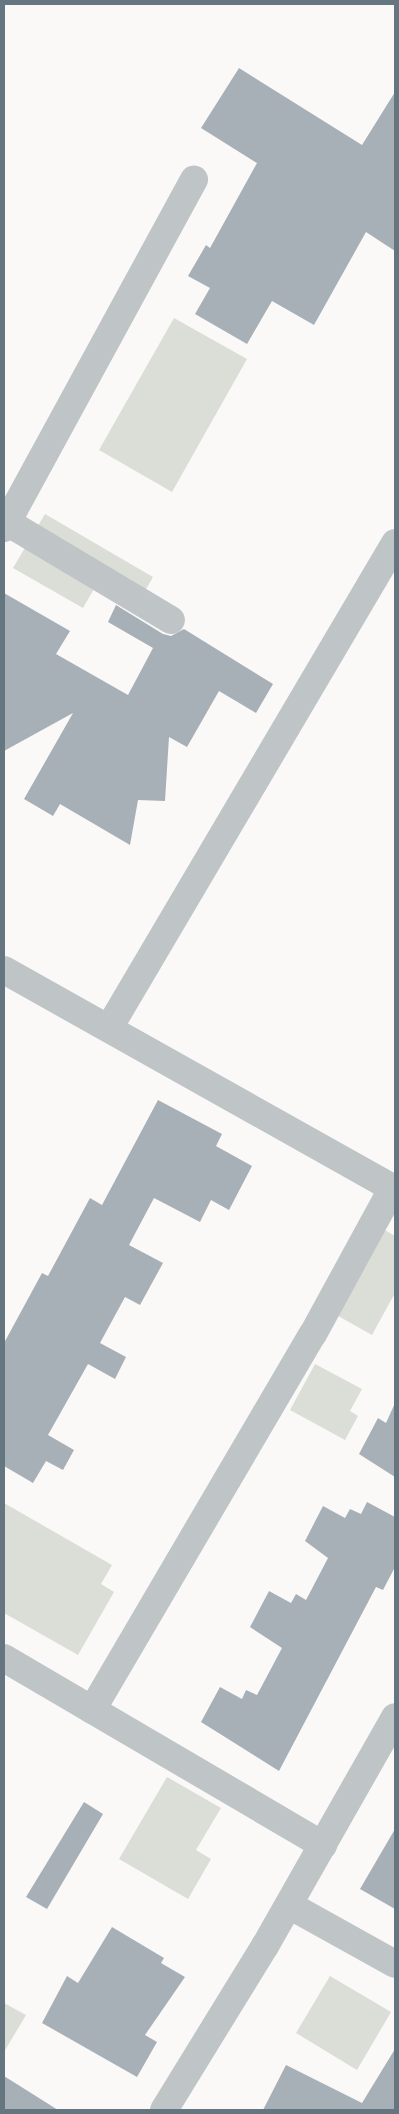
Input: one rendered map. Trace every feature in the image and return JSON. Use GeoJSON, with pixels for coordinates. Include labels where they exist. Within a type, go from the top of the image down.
{"type":"FeatureCollection","features":[{"type":"Feature","properties":{"kind":"street"},"geometry":{"type":"LineString","coordinates":[[171,620],[5,525],[194,179]]}},
{"type":"Feature","properties":{"kind":"street"},"geometry":{"type":"LineString","coordinates":[[109,1028],[395,543]]}},
{"type":"Feature","properties":{"kind":"street"},"geometry":{"type":"LineString","coordinates":[[4,970],[394,1188],[313,1334],[92,1710]]}},
{"type":"Feature","properties":{"kind":"street"},"geometry":{"type":"LineString","coordinates":[[4,1658],[323,1845]]}},
{"type":"Feature","properties":{"kind":"street"},"geometry":{"type":"LineString","coordinates":[[164,2110],[289,1904],[395,1717]]}},
{"type":"Feature","properties":{"kind":"street"},"geometry":{"type":"LineString","coordinates":[[289,1904],[395,1964]]}},
{"type":"Feature","properties":{"kind":"shaded area"},"geometry":{"type":"Polygon","coordinates":[[[174,318],[247,359],[172,492],[99,450],[174,318]]]}},
{"type":"Feature","properties":{"kind":"shaded area"},"geometry":{"type":"Polygon","coordinates":[[[45,514],[153,577],[140,600],[101,577],[83,608],[13,568],[45,514]]]}},
{"type":"Feature","properties":{"kind":"shaded area"},"geometry":{"type":"Polygon","coordinates":[[[378,1226],[395,1236],[395,1293],[372,1335],[331,1312],[378,1226]]]}},
{"type":"Feature","properties":{"kind":"shaded area"},"geometry":{"type":"Polygon","coordinates":[[[315,1364],[362,1389],[350,1411],[358,1416],[345,1440],[290,1410],[315,1364]]]}},
{"type":"Feature","properties":{"kind":"shaded area"},"geometry":{"type":"Polygon","coordinates":[[[4,1503],[112,1565],[101,1584],[114,1592],[78,1655],[4,1613],[4,1503]]]}},
{"type":"Feature","properties":{"kind":"shaded area"},"geometry":{"type":"Polygon","coordinates":[[[167,1777],[221,1808],[196,1850],[211,1859],[188,1899],[119,1859],[167,1777]]]}},
{"type":"Feature","properties":{"kind":"shaded area"},"geometry":{"type":"Polygon","coordinates":[[[330,1976],[391,2012],[357,2070],[296,2033],[330,1976]]]}},
{"type":"Feature","properties":{"kind":"shaded area"},"geometry":{"type":"Polygon","coordinates":[[[4,2003],[26,2015],[4,2052],[4,2003]]]}},
{"type":"Feature","properties":{"kind":"building"},"geometry":{"type":"Polygon","coordinates":[[[239,68],[362,145],[395,92],[395,251],[366,232],[314,325],[272,301],[247,344],[195,314],[210,288],[188,276],[206,245],[210,248],[257,163],[201,128],[239,68]]]}},
{"type":"Feature","properties":{"kind":"building"},"geometry":{"type":"Polygon","coordinates":[[[4,593],[70,631],[56,654],[128,695],[153,648],[108,622],[116,605],[163,634],[171,636],[184,629],[273,684],[256,713],[219,691],[187,747],[169,737],[165,801],[138,800],[130,845],[60,804],[53,816],[24,799],[73,713],[4,751],[4,593]]]}},
{"type":"Feature","properties":{"kind":"building"},"geometry":{"type":"Polygon","coordinates":[[[158,1100],[222,1134],[216,1146],[252,1166],[229,1210],[211,1200],[200,1222],[154,1198],[129,1245],[163,1263],[140,1305],[125,1297],[100,1343],[126,1357],[115,1379],[88,1364],[48,1435],[74,1450],[63,1470],[46,1461],[33,1483],[4,1466],[4,1343],[42,1273],[48,1276],[90,1198],[102,1205],[158,1100]]]}},
{"type":"Feature","properties":{"kind":"building"},"geometry":{"type":"Polygon","coordinates":[[[395,1403],[395,1477],[359,1454],[378,1418],[386,1423],[395,1403]]]}},
{"type":"Feature","properties":{"kind":"building"},"geometry":{"type":"Polygon","coordinates":[[[367,1502],[395,1517],[395,1567],[383,1590],[376,1587],[279,1771],[201,1722],[220,1687],[242,1699],[246,1690],[257,1695],[282,1648],[250,1627],[269,1591],[291,1603],[296,1594],[306,1600],[328,1558],[305,1541],[323,1506],[345,1518],[350,1509],[361,1514],[367,1502]]]}},
{"type":"Feature","properties":{"kind":"building"},"geometry":{"type":"Polygon","coordinates":[[[84,1802],[103,1814],[47,1909],[26,1897],[84,1802]]]}},
{"type":"Feature","properties":{"kind":"building"},"geometry":{"type":"Polygon","coordinates":[[[395,1829],[395,1909],[360,1889],[395,1829]]]}},
{"type":"Feature","properties":{"kind":"building"},"geometry":{"type":"Polygon","coordinates":[[[112,1927],[164,1958],[161,1963],[185,1977],[145,2035],[157,2042],[137,2077],[42,2023],[67,1976],[78,1983],[112,1927]]]}},
{"type":"Feature","properties":{"kind":"building"},"geometry":{"type":"Polygon","coordinates":[[[395,2049],[395,2110],[263,2110],[286,2065],[362,2103],[395,2049]]]}},
{"type":"Feature","properties":{"kind":"building"},"geometry":{"type":"Polygon","coordinates":[[[4,2076],[58,2110],[4,2110],[4,2076]]]}}]}
